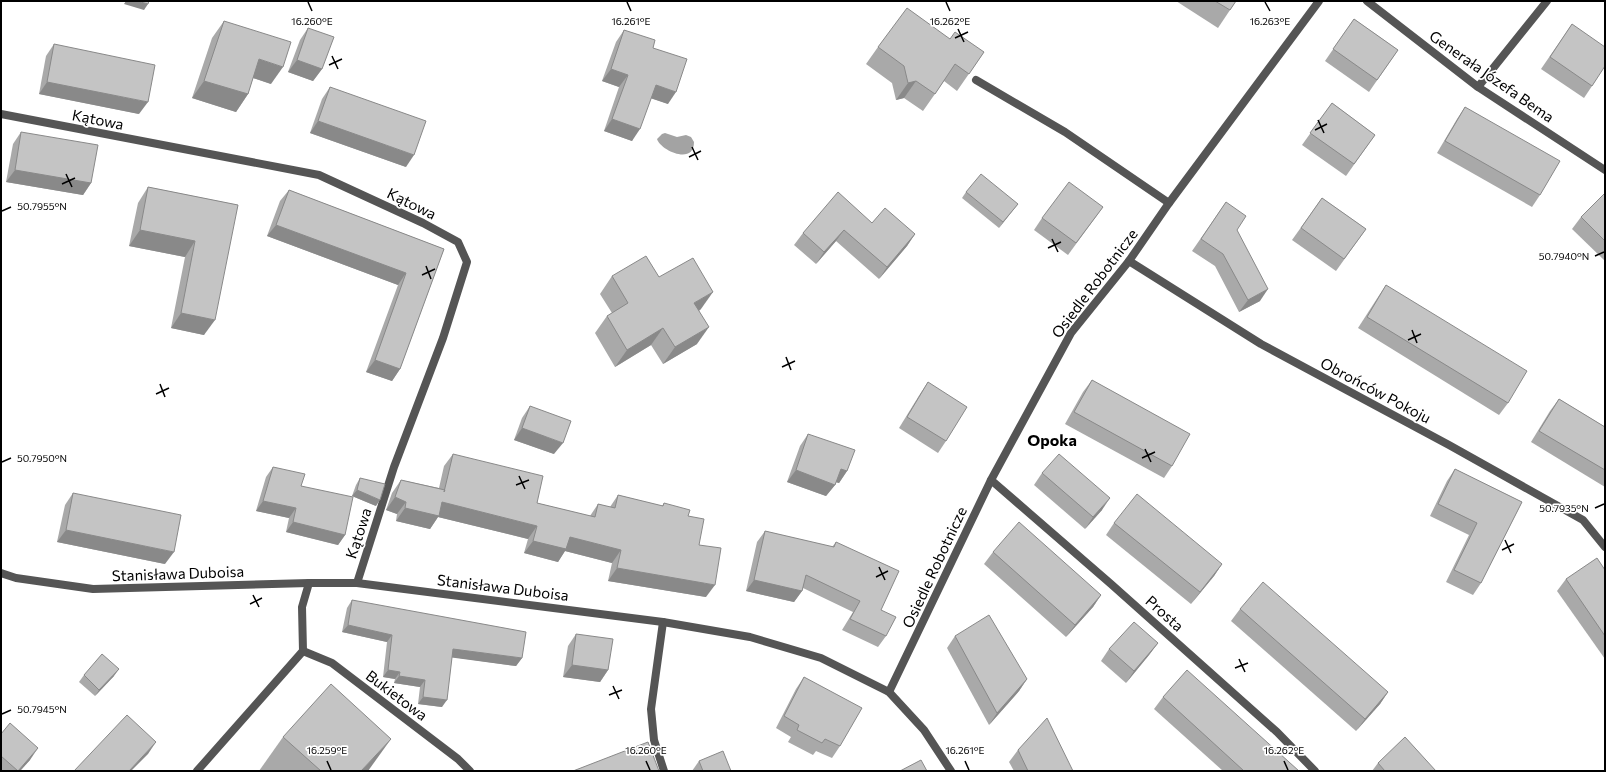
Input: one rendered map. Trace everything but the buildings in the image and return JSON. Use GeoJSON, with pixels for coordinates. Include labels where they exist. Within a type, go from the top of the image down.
{"type":"FeatureCollection","features":[{"type":"Feature","properties":{"kind":"street","name":"Osiedle Robotnicze"},"geometry":{"type":"LineString","coordinates":[[889,692],[991,480],[1071,333],[1129,261],[1169,203],[1319,1]]}},
{"type":"Feature","properties":{"kind":"street","name":"Generała Józefa Bema"},"geometry":{"type":"LineString","coordinates":[[1367,1],[1478,87],[1605,170]]}},
{"type":"Feature","properties":{"kind":"street"},"geometry":{"type":"LineString","coordinates":[[1478,87],[1547,1]]}},
{"type":"Feature","properties":{"kind":"street"},"geometry":{"type":"LineString","coordinates":[[976,80],[1065,132],[1169,203]]}},
{"type":"Feature","properties":{"kind":"street","name":"Kątowa"},"geometry":{"type":"LineString","coordinates":[[1,114],[319,175],[423,223],[458,242],[467,262],[443,338],[394,467],[357,583]]}},
{"type":"Feature","properties":{"kind":"street","name":"Obrońców Pokoju"},"geometry":{"type":"LineString","coordinates":[[1129,261],[1261,344],[1449,445],[1583,520],[1605,547]]}},
{"type":"Feature","properties":{"kind":"street","name":"Prosta"},"geometry":{"type":"LineString","coordinates":[[991,480],[1111,584],[1277,732],[1315,771]]}},
{"type":"Feature","properties":{"kind":"street","name":"Stanisława Duboisa"},"geometry":{"type":"LineString","coordinates":[[1,573],[16,578],[93,589],[357,583],[663,622],[750,636],[821,658],[889,692],[924,730],[951,771]]}},
{"type":"Feature","properties":{"kind":"street"},"geometry":{"type":"LineString","coordinates":[[197,771],[303,651],[302,607],[309,583]]}},
{"type":"Feature","properties":{"kind":"street"},"geometry":{"type":"LineString","coordinates":[[663,622],[651,709],[654,740],[664,771]]}},
{"type":"Feature","properties":{"kind":"street","name":"Bukietowa"},"geometry":{"type":"LineString","coordinates":[[303,651],[332,663],[458,759],[470,771]]}},
{"type":"Feature","properties":{"kind":"shaded area"},"geometry":{"type":"Polygon","coordinates":[[[665,133],[677,137],[686,135],[691,137],[694,142],[693,149],[689,153],[683,154],[677,154],[670,151],[659,143],[657,139],[665,133]]]}},
{"type":"Feature","properties":{"kind":"district","name":"Opoka"},"geometry":{"type":"Point","coordinates":[1052,439]}}]}
